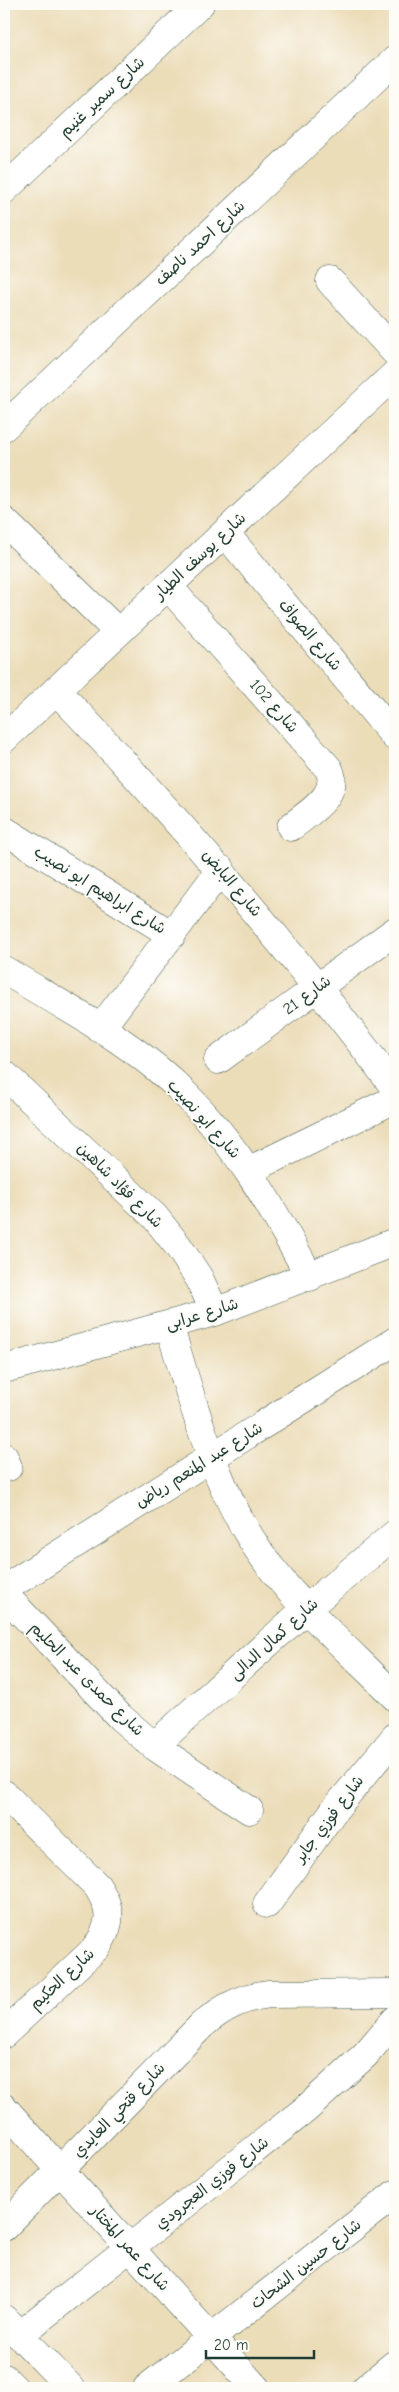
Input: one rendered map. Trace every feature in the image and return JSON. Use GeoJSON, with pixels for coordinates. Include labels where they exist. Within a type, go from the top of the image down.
{"type":"FeatureCollection","features":[{"type":"Feature","properties":{"kind":"street","name":"شارع سمير غنيم"},"geometry":{"type":"LineString","coordinates":[[4,190],[200,4]]}},
{"type":"Feature","properties":{"kind":"street","name":"شارع احمد ناصف"},"geometry":{"type":"LineString","coordinates":[[4,426],[395,60]]}},
{"type":"Feature","properties":{"kind":"street"},"geometry":{"type":"LineString","coordinates":[[330,281],[395,352]]}},
{"type":"Feature","properties":{"kind":"street","name":"شارع يوسف الطيار"},"geometry":{"type":"LineString","coordinates":[[4,739],[395,374]]}},
{"type":"Feature","properties":{"kind":"street"},"geometry":{"type":"LineString","coordinates":[[4,521],[118,632]]}},
{"type":"Feature","properties":{"kind":"street","name":"شارع الصواف"},"geometry":{"type":"LineString","coordinates":[[225,533],[395,737]]}},
{"type":"Feature","properties":{"kind":"street","name":"شارع 102"},"geometry":{"type":"LineString","coordinates":[[168,586],[330,769],[333,783],[327,796],[291,827]]}},
{"type":"Feature","properties":{"kind":"street","name":"شارع البايض"},"geometry":{"type":"LineString","coordinates":[[56,690],[142,781],[221,869],[318,987],[395,1088]]}},
{"type":"Feature","properties":{"kind":"street","name":"شارع ابراهيم ابو نصيب"},"geometry":{"type":"LineString","coordinates":[[4,830],[172,935]]}},
{"type":"Feature","properties":{"kind":"street"},"geometry":{"type":"LineString","coordinates":[[100,1029],[221,869]]}},
{"type":"Feature","properties":{"kind":"street","name":"شارع 21"},"geometry":{"type":"LineString","coordinates":[[218,1060],[395,930]]}},
{"type":"Feature","properties":{"kind":"street","name":"شارع ابو نصيب"},"geometry":{"type":"LineString","coordinates":[[4,970],[100,1029],[153,1065],[187,1095],[217,1128],[250,1170],[310,1277]]}},
{"type":"Feature","properties":{"kind":"street","name":"شارع فؤاد شاهين"},"geometry":{"type":"LineString","coordinates":[[4,1074],[155,1217],[184,1254],[215,1312]]}},
{"type":"Feature","properties":{"kind":"street"},"geometry":{"type":"LineString","coordinates":[[250,1170],[395,1099]]}},
{"type":"Feature","properties":{"kind":"street","name":"شارع عرابى"},"geometry":{"type":"LineString","coordinates":[[4,1369],[215,1312],[310,1277],[395,1242]]}},
{"type":"Feature","properties":{"kind":"street"},"geometry":{"type":"LineString","coordinates":[[169,1325],[213,1456],[228,1494],[250,1537],[279,1578],[395,1697]]}},
{"type":"Feature","properties":{"kind":"street","name":"شارع عبد المنعم رياض"},"geometry":{"type":"LineString","coordinates":[[4,1589],[395,1340]]}},
{"type":"Feature","properties":{"kind":"street","name":"شارع كمال الدالى"},"geometry":{"type":"LineString","coordinates":[[154,1746],[307,1608],[395,1534]]}},
{"type":"Feature","properties":{"kind":"street","name":"شارع حمدى عبد الحليم"},"geometry":{"type":"LineString","coordinates":[[4,1594],[120,1717],[154,1746],[250,1810]]}},
{"type":"Feature","properties":{"kind":"street","name":"شارع فوزي جابر"},"geometry":{"type":"LineString","coordinates":[[267,1904],[335,1809],[395,1737]]}},
{"type":"Feature","properties":{"kind":"street","name":"شارع الحكيم"},"geometry":{"type":"LineString","coordinates":[[4,1794],[97,1886],[106,1900],[110,1917],[105,1934],[96,1948],[4,2034]]}},
{"type":"Feature","properties":{"kind":"street","name":"شارع فتحي العايدي"},"geometry":{"type":"LineString","coordinates":[[4,2227],[202,2024],[226,2006],[240,2000],[270,1994],[395,1993]]}},
{"type":"Feature","properties":{"kind":"street","name":"شارع فوزي العجرودي"},"geometry":{"type":"LineString","coordinates":[[12,2327],[130,2248],[306,2109],[365,2055],[395,2020]]}},
{"type":"Feature","properties":{"kind":"street","name":"شارع عمر المختار"},"geometry":{"type":"LineString","coordinates":[[4,2108],[256,2388]]}},
{"type":"Feature","properties":{"kind":"street","name":"شارع حسين الشحات"},"geometry":{"type":"LineString","coordinates":[[147,2388],[395,2194]]}},
{"type":"Feature","properties":{"kind":"street"},"geometry":{"type":"LineString","coordinates":[[12,2327],[72,2388]]}},
{"type":"Feature","properties":{"kind":"street"},"geometry":{"type":"LineString","coordinates":[[366,2388],[395,2364]]}},
{"type":"Feature","properties":{"kind":"street"},"geometry":{"type":"LineString","coordinates":[[4,2378],[14,2388]]}}]}
